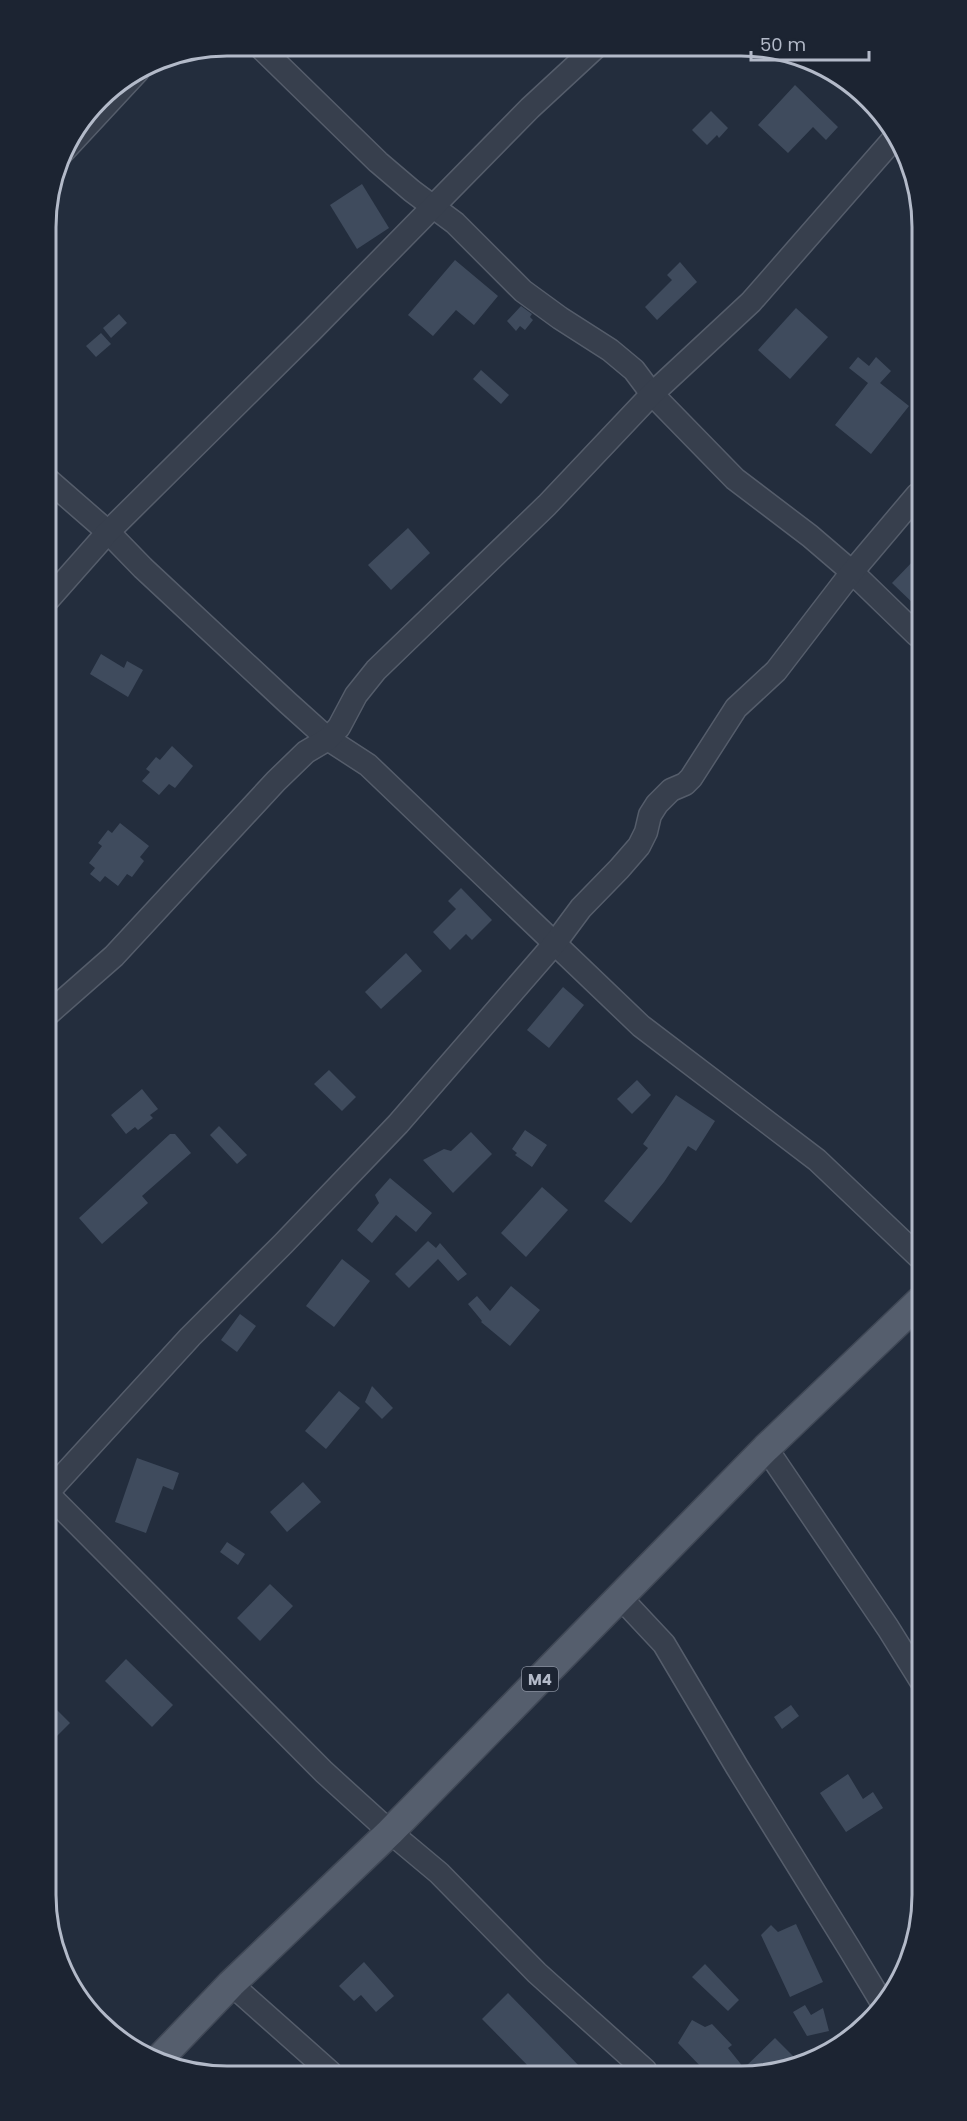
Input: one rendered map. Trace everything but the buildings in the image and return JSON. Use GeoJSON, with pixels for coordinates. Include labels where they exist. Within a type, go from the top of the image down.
{"type":"FeatureCollection","features":[{"type":"Feature","properties":{"kind":"main road","name":"M4"},"geometry":{"type":"LineString","coordinates":[[165,2053],[231,1984],[390,1832],[766,1448],[911,1309]]}},
{"type":"Feature","properties":{"kind":"street"},"geometry":{"type":"LineString","coordinates":[[269,56],[378,162],[455,223],[523,291],[610,350],[634,370],[652,393],[735,479],[810,536],[852,572],[912,630]]}},
{"type":"Feature","properties":{"kind":"street"},"geometry":{"type":"LineString","coordinates":[[56,591],[108,532],[312,330],[530,108],[586,56]]}},
{"type":"Feature","properties":{"kind":"street"},"geometry":{"type":"LineString","coordinates":[[94,119],[105,107]]}},
{"type":"Feature","properties":{"kind":"street"},"geometry":{"type":"LineString","coordinates":[[56,1007],[114,956],[276,781],[306,752],[328,739],[339,727],[356,695],[376,670],[546,505],[652,393],[751,302],[890,143]]}},
{"type":"Feature","properties":{"kind":"street"},"geometry":{"type":"LineString","coordinates":[[56,487],[108,532],[143,568],[328,739],[368,765],[641,1026],[817,1160],[911,1250]]}},
{"type":"Feature","properties":{"kind":"street"},"geometry":{"type":"LineString","coordinates":[[56,1483],[190,1337],[398,1124],[555,943],[580,908],[639,846],[646,832],[650,815],[657,804],[671,790],[685,784],[691,778],[736,708],[776,670],[852,572],[912,501]]}},
{"type":"Feature","properties":{"kind":"street"},"geometry":{"type":"LineString","coordinates":[[766,1448],[882,1619],[911,1666]]}},
{"type":"Feature","properties":{"kind":"street"},"geometry":{"type":"LineString","coordinates":[[56,1502],[324,1772],[439,1873],[537,1973],[641,2066]]}},
{"type":"Feature","properties":{"kind":"street"},"geometry":{"type":"LineString","coordinates":[[620,1597],[664,1644],[878,1996]]}},
{"type":"Feature","properties":{"kind":"street"},"geometry":{"type":"LineString","coordinates":[[231,1984],[323,2066]]}}]}
